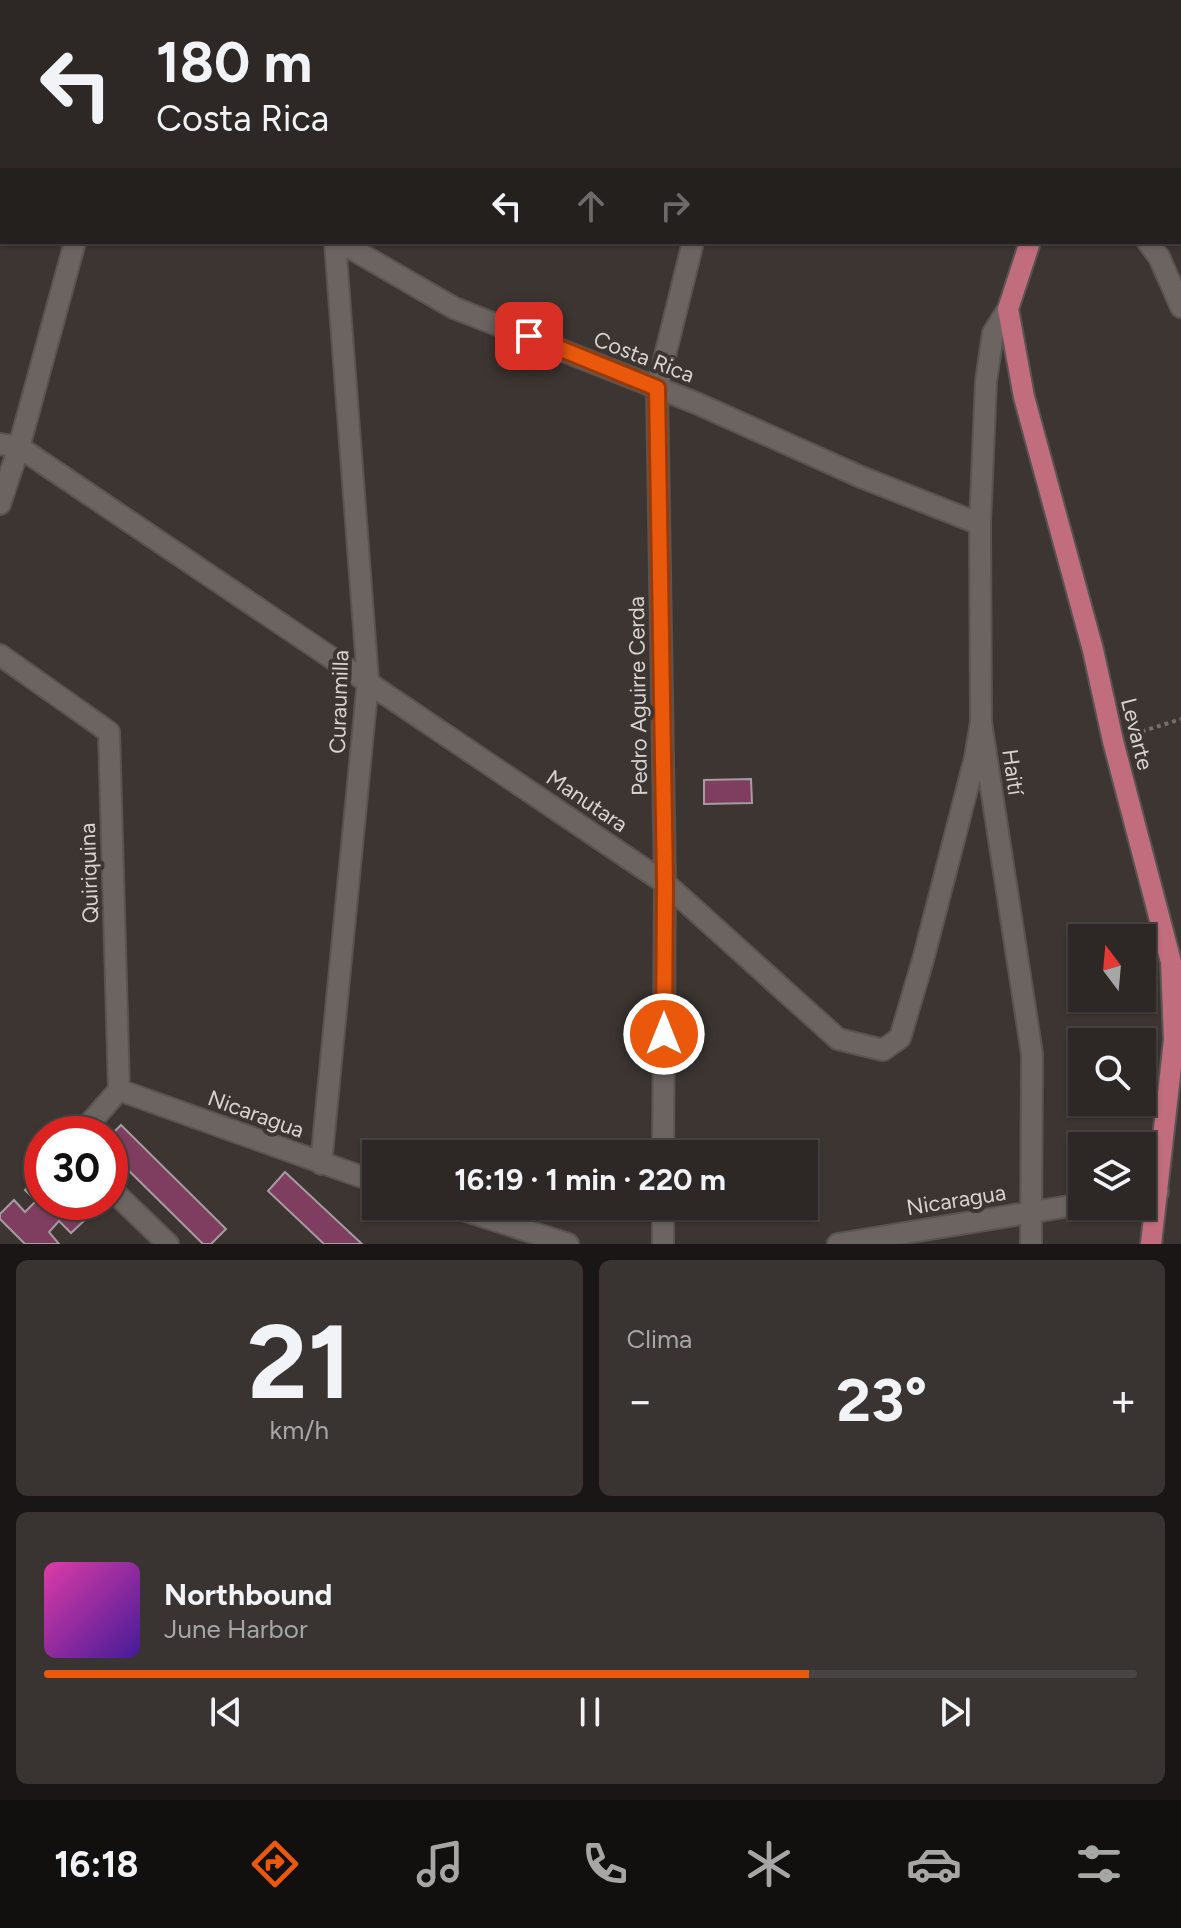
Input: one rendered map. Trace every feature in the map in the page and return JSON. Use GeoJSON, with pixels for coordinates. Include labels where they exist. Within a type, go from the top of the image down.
{"type":"FeatureCollection","features":[{"type":"Feature","properties":{"kind":"main road","name":"Levarte"},"geometry":{"type":"LineString","coordinates":[[1029,244],[1008,309],[1024,397],[1093,650],[1113,741],[1171,962],[1174,1040],[1156,1156]]}},
{"type":"Feature","properties":{"kind":"main road","name":"Levarte"},"geometry":{"type":"LineString","coordinates":[[1151,1220],[1151,1244]]}},
{"type":"Feature","properties":{"kind":"street"},"geometry":{"type":"LineString","coordinates":[[0,504],[10,445],[74,244]]}},
{"type":"Feature","properties":{"kind":"street","name":"Curaumilla"},"geometry":{"type":"LineString","coordinates":[[321,1164],[368,681],[338,244]]}},
{"type":"Feature","properties":{"kind":"street","name":"Costa Rica"},"geometry":{"type":"LineString","coordinates":[[342,244],[454,308],[657,388],[861,477],[980,524]]}},
{"type":"Feature","properties":{"kind":"street","name":"Pedro Aguirre Cerda"},"geometry":{"type":"LineString","coordinates":[[663,1140],[665,883],[657,388],[693,244]]}},
{"type":"Feature","properties":{"kind":"street"},"geometry":{"type":"LineString","coordinates":[[1149,244],[1159,257],[1181,307]]}},
{"type":"Feature","properties":{"kind":"street","name":"Haití"},"geometry":{"type":"LineString","coordinates":[[1008,309],[993,333],[986,381],[980,524],[981,722],[1032,1054],[1031,1244]]}},
{"type":"Feature","properties":{"kind":"street","name":"Manutara"},"geometry":{"type":"LineString","coordinates":[[10,445],[368,681],[665,883],[838,1039],[883,1050],[900,1038],[975,758],[981,722]]}},
{"type":"Feature","properties":{"kind":"street","name":"Quiriquina"},"geometry":{"type":"LineString","coordinates":[[0,655],[109,732],[119,1090]]}},
{"type":"Feature","properties":{"kind":"street"},"geometry":{"type":"LineString","coordinates":[[96,1116],[119,1090]]}},
{"type":"Feature","properties":{"kind":"street","name":"Nicaragua"},"geometry":{"type":"LineString","coordinates":[[119,1090],[362,1177]]}},
{"type":"Feature","properties":{"kind":"street"},"geometry":{"type":"LineString","coordinates":[[128,1205],[168,1244]]}},
{"type":"Feature","properties":{"kind":"street","name":"Nicaragua"},"geometry":{"type":"LineString","coordinates":[[838,1244],[1068,1206]]}},
{"type":"Feature","properties":{"kind":"street"},"geometry":{"type":"LineString","coordinates":[[494,1220],[568,1244]]}},
{"type":"Feature","properties":{"kind":"street"},"geometry":{"type":"LineString","coordinates":[[663,1220],[663,1244]]}},
{"type":"Feature","properties":{"kind":"path"},"geometry":{"type":"LineString","coordinates":[[1113,741],[1181,719]]}},
{"type":"Feature","properties":{"kind":"building"},"geometry":{"type":"Polygon","coordinates":[[[751,779],[752,803],[704,804],[704,780],[751,779]]]}},
{"type":"Feature","properties":{"kind":"building"},"geometry":{"type":"Polygon","coordinates":[[[128,1132],[226,1229],[211,1244],[203,1244],[128,1170],[128,1132]]]}},
{"type":"Feature","properties":{"kind":"building"},"geometry":{"type":"Polygon","coordinates":[[[285,1172],[362,1244],[324,1244],[268,1191],[285,1172]]]}},
{"type":"Feature","properties":{"kind":"building"},"geometry":{"type":"Polygon","coordinates":[[[14,1200],[24,1211],[24,1220],[85,1220],[71,1233],[59,1221],[49,1232],[59,1244],[25,1244],[0,1219],[0,1214],[14,1200]]]}},
{"type":"Feature","properties":{"kind":"route"},"geometry":{"type":"LineString","coordinates":[[529,336],[657,388],[665,883],[664,1034]]}}]}
